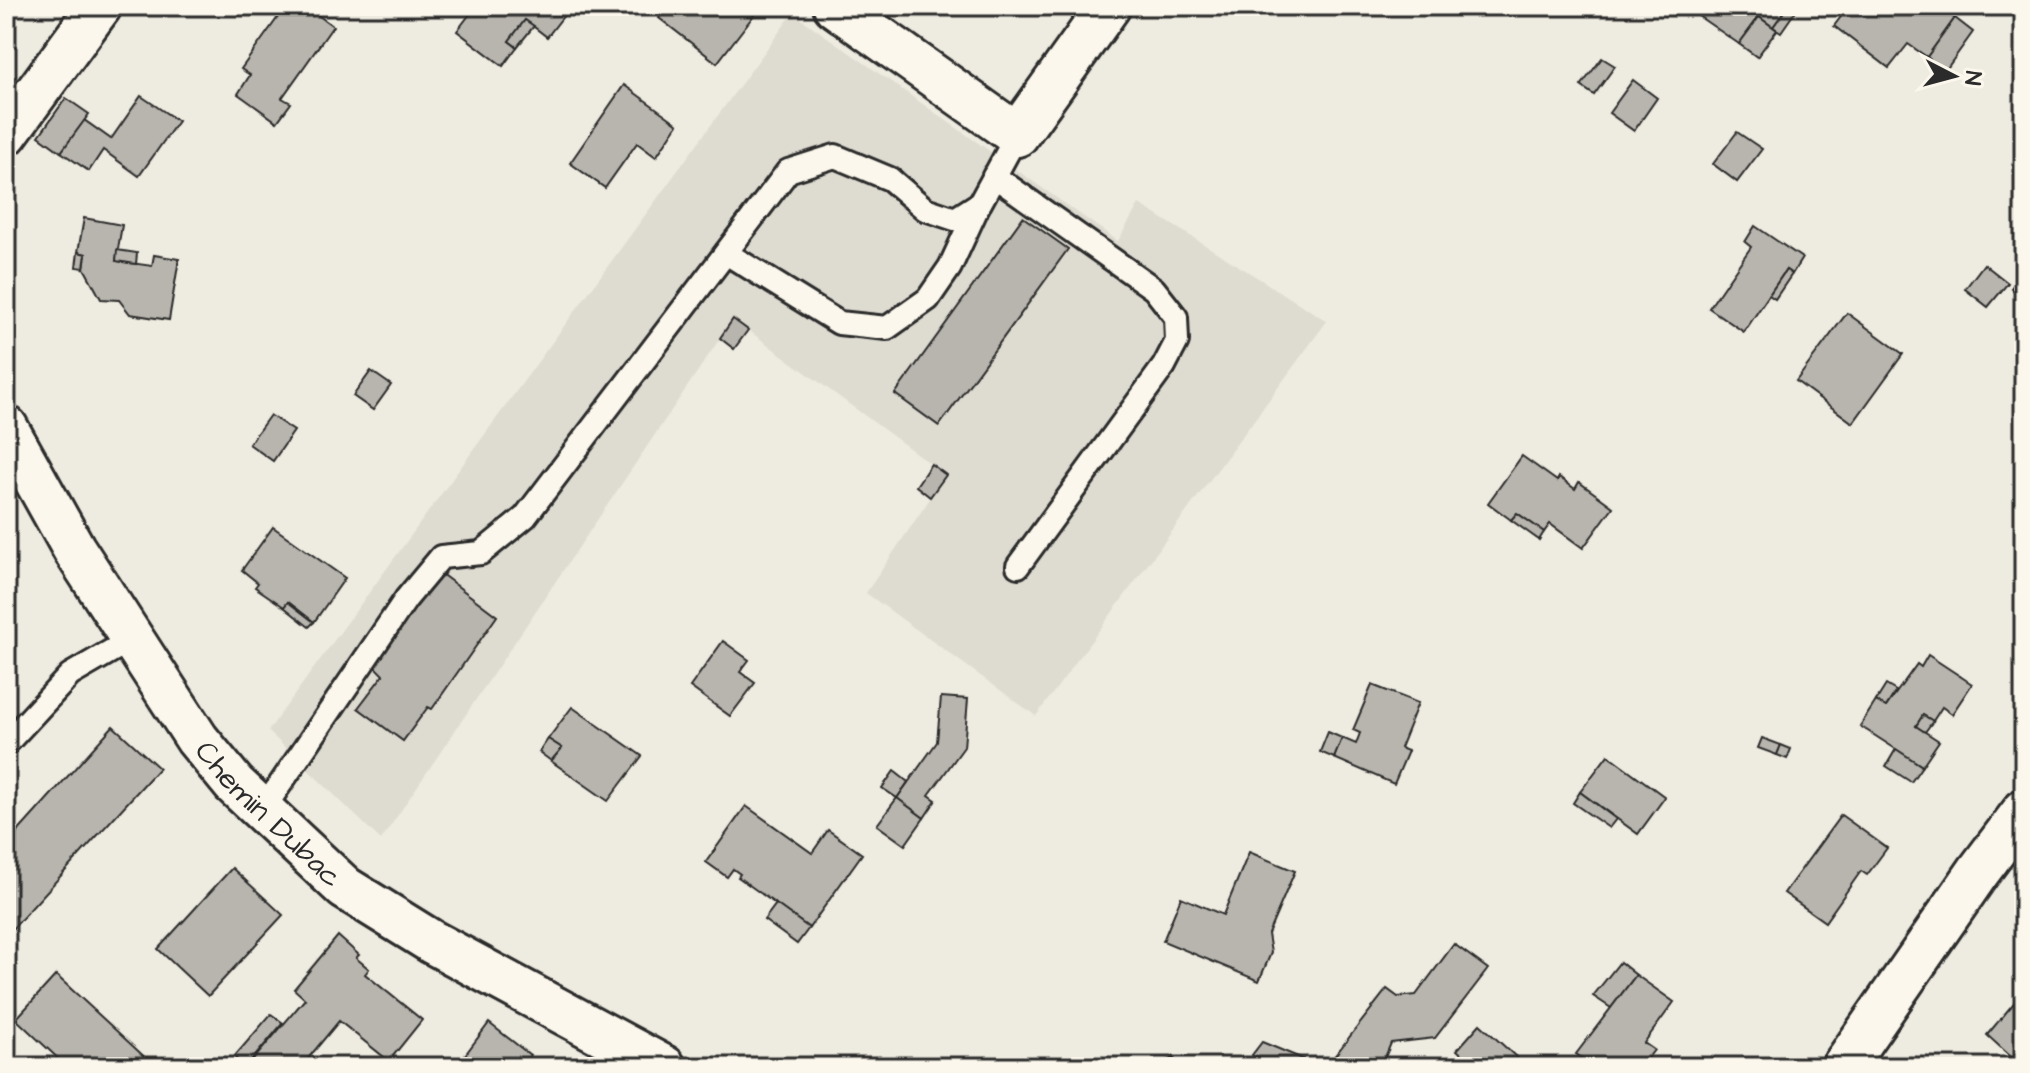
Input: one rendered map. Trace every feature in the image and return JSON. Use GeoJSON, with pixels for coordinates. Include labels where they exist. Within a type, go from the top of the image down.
{"type":"FeatureCollection","features":[{"type":"Feature","properties":{"kind":"street"},"geometry":{"type":"LineString","coordinates":[[6,134],[100,6]]}},
{"type":"Feature","properties":{"kind":"street"},"geometry":{"type":"LineString","coordinates":[[835,6],[1017,135],[1109,6]]}},
{"type":"Feature","properties":{"kind":"street","name":"Chemin Dubac"},"geometry":{"type":"LineString","coordinates":[[6,427],[74,549],[197,739],[234,784],[345,888],[432,942],[664,1067]]}},
{"type":"Feature","properties":{"kind":"street"},"geometry":{"type":"LineString","coordinates":[[1843,1067],[2024,811]]}},
{"type":"Feature","properties":{"kind":"lane"},"geometry":{"type":"LineString","coordinates":[[726,253],[839,323],[887,328],[928,299],[950,267],[1017,135]]}},
{"type":"Feature","properties":{"kind":"lane"},"geometry":{"type":"LineString","coordinates":[[262,811],[406,599],[441,557],[481,553],[525,517],[788,171],[835,156],[890,179],[925,209],[955,219],[980,203]]}},
{"type":"Feature","properties":{"kind":"lane"},"geometry":{"type":"LineString","coordinates":[[994,176],[1154,289],[1176,317],[1177,341],[1164,366],[1018,566]]}},
{"type":"Feature","properties":{"kind":"lane"},"geometry":{"type":"LineString","coordinates":[[6,744],[70,675],[132,639]]}},
{"type":"Feature","properties":{"kind":"shaded area"},"geometry":{"type":"Polygon","coordinates":[[[793,13],[1118,241],[1139,204],[1327,321],[1036,716],[866,593],[946,475],[733,319],[381,840],[268,731],[793,13]]]}},
{"type":"Feature","properties":{"kind":"building"},"geometry":{"type":"Polygon","coordinates":[[[286,6],[305,6],[333,26],[282,98],[291,103],[277,122],[238,94],[250,75],[241,69],[286,6]]]}},
{"type":"Feature","properties":{"kind":"building"},"geometry":{"type":"Polygon","coordinates":[[[476,6],[571,6],[547,37],[525,20],[509,41],[517,47],[503,66],[457,31],[476,6]]]}},
{"type":"Feature","properties":{"kind":"building"},"geometry":{"type":"Polygon","coordinates":[[[668,6],[743,6],[754,15],[717,63],[659,18],[668,6]]]}},
{"type":"Feature","properties":{"kind":"building"},"geometry":{"type":"Polygon","coordinates":[[[1694,6],[1788,6],[1773,27],[1759,17],[1739,44],[1691,11],[1694,6]]]}},
{"type":"Feature","properties":{"kind":"building"},"geometry":{"type":"Polygon","coordinates":[[[1788,6],[1799,6],[1781,32],[1773,27],[1788,6]]]}},
{"type":"Feature","properties":{"kind":"building"},"geometry":{"type":"Polygon","coordinates":[[[1849,6],[1938,6],[1955,18],[1927,57],[1908,44],[1889,68],[1834,26],[1849,6]]]}},
{"type":"Feature","properties":{"kind":"building"},"geometry":{"type":"Polygon","coordinates":[[[1938,6],[1949,6],[1958,12],[1955,18],[1938,6]]]}},
{"type":"Feature","properties":{"kind":"building"},"geometry":{"type":"Polygon","coordinates":[[[1759,17],[1777,30],[1757,57],[1739,44],[1759,17]]]}},
{"type":"Feature","properties":{"kind":"building"},"geometry":{"type":"Polygon","coordinates":[[[1955,18],[1973,32],[1945,71],[1927,57],[1955,18]]]}},
{"type":"Feature","properties":{"kind":"building"},"geometry":{"type":"Polygon","coordinates":[[[525,20],[534,26],[517,47],[509,41],[525,20]]]}},
{"type":"Feature","properties":{"kind":"building"},"geometry":{"type":"Polygon","coordinates":[[[1602,58],[1615,66],[1594,95],[1581,86],[1602,58]]]}},
{"type":"Feature","properties":{"kind":"building"},"geometry":{"type":"Polygon","coordinates":[[[1633,80],[1657,98],[1634,131],[1609,113],[1633,80]]]}},
{"type":"Feature","properties":{"kind":"building"},"geometry":{"type":"Polygon","coordinates":[[[624,85],[678,124],[656,157],[637,143],[605,188],[570,163],[624,85]]]}},
{"type":"Feature","properties":{"kind":"building"},"geometry":{"type":"Polygon","coordinates":[[[141,96],[178,121],[139,176],[103,150],[89,171],[61,152],[84,120],[111,139],[141,96]]]}},
{"type":"Feature","properties":{"kind":"building"},"geometry":{"type":"Polygon","coordinates":[[[66,98],[89,114],[61,152],[39,136],[66,98]]]}},
{"type":"Feature","properties":{"kind":"building"},"geometry":{"type":"Polygon","coordinates":[[[1737,132],[1762,149],[1737,182],[1713,164],[1737,132]]]}},
{"type":"Feature","properties":{"kind":"building"},"geometry":{"type":"Polygon","coordinates":[[[1023,217],[1068,249],[939,426],[895,394],[1023,217]]]}},
{"type":"Feature","properties":{"kind":"building"},"geometry":{"type":"Polygon","coordinates":[[[84,218],[122,225],[116,261],[152,266],[154,255],[179,259],[169,320],[130,314],[119,300],[101,299],[84,268],[86,254],[78,252],[84,218]]]}},
{"type":"Feature","properties":{"kind":"building"},"geometry":{"type":"Polygon","coordinates":[[[1755,226],[1802,258],[1792,274],[1786,270],[1744,332],[1709,308],[1751,247],[1745,242],[1755,226]]]}},
{"type":"Feature","properties":{"kind":"building"},"geometry":{"type":"Polygon","coordinates":[[[117,250],[137,253],[136,264],[116,261],[117,250]]]}},
{"type":"Feature","properties":{"kind":"building"},"geometry":{"type":"Polygon","coordinates":[[[78,252],[86,254],[84,268],[76,267],[78,252]]]}},
{"type":"Feature","properties":{"kind":"building"},"geometry":{"type":"Polygon","coordinates":[[[1984,264],[2008,283],[1988,307],[1965,289],[1984,264]]]}},
{"type":"Feature","properties":{"kind":"building"},"geometry":{"type":"Polygon","coordinates":[[[1786,270],[1792,274],[1775,299],[1769,295],[1786,270]]]}},
{"type":"Feature","properties":{"kind":"building"},"geometry":{"type":"Polygon","coordinates":[[[2021,276],[2024,279],[2024,300],[2011,288],[2021,276]]]}},
{"type":"Feature","properties":{"kind":"building"},"geometry":{"type":"Polygon","coordinates":[[[1847,313],[1903,354],[1853,423],[1796,381],[1847,313]]]}},
{"type":"Feature","properties":{"kind":"building"},"geometry":{"type":"Polygon","coordinates":[[[733,319],[748,330],[734,349],[720,338],[733,319]]]}},
{"type":"Feature","properties":{"kind":"building"},"geometry":{"type":"Polygon","coordinates":[[[371,371],[391,385],[373,410],[353,396],[371,371]]]}},
{"type":"Feature","properties":{"kind":"building"},"geometry":{"type":"Polygon","coordinates":[[[270,415],[294,431],[273,461],[249,444],[270,415]]]}},
{"type":"Feature","properties":{"kind":"building"},"geometry":{"type":"Polygon","coordinates":[[[1522,456],[1557,481],[1559,477],[1575,489],[1579,482],[1613,507],[1583,548],[1550,524],[1544,532],[1517,513],[1511,520],[1488,503],[1522,456]]]}},
{"type":"Feature","properties":{"kind":"building"},"geometry":{"type":"Polygon","coordinates":[[[931,464],[946,475],[930,497],[916,486],[931,464]]]}},
{"type":"Feature","properties":{"kind":"building"},"geometry":{"type":"Polygon","coordinates":[[[1517,513],[1544,532],[1539,540],[1511,520],[1517,513]]]}},
{"type":"Feature","properties":{"kind":"building"},"geometry":{"type":"Polygon","coordinates":[[[273,527],[345,578],[314,622],[288,602],[284,607],[255,587],[258,583],[242,570],[273,527]]]}},
{"type":"Feature","properties":{"kind":"building"},"geometry":{"type":"Polygon","coordinates":[[[440,573],[497,616],[432,709],[428,707],[403,741],[358,708],[383,675],[374,666],[440,573]]]}},
{"type":"Feature","properties":{"kind":"building"},"geometry":{"type":"Polygon","coordinates":[[[288,602],[314,622],[309,627],[284,607],[288,602]]]}},
{"type":"Feature","properties":{"kind":"building"},"geometry":{"type":"Polygon","coordinates":[[[723,641],[749,660],[740,672],[755,683],[730,716],[690,687],[723,641]]]}},
{"type":"Feature","properties":{"kind":"building"},"geometry":{"type":"Polygon","coordinates":[[[1928,655],[1972,684],[1952,714],[1942,707],[1933,721],[1923,715],[1916,726],[1939,741],[1922,766],[1860,726],[1876,701],[1886,707],[1917,664],[1921,667],[1928,655]]]}},
{"type":"Feature","properties":{"kind":"building"},"geometry":{"type":"Polygon","coordinates":[[[1372,685],[1418,703],[1400,748],[1408,751],[1394,784],[1334,758],[1342,738],[1356,744],[1360,733],[1353,730],[1372,685]]]}},
{"type":"Feature","properties":{"kind":"building"},"geometry":{"type":"Polygon","coordinates":[[[1886,685],[1896,691],[1886,707],[1876,701],[1886,685]]]}},
{"type":"Feature","properties":{"kind":"building"},"geometry":{"type":"Polygon","coordinates":[[[941,697],[968,699],[964,747],[929,795],[936,800],[924,818],[897,798],[937,742],[941,697]]]}},
{"type":"Feature","properties":{"kind":"building"},"geometry":{"type":"Polygon","coordinates":[[[572,707],[642,756],[608,801],[551,761],[562,748],[548,739],[572,707]]]}},
{"type":"Feature","properties":{"kind":"building"},"geometry":{"type":"Polygon","coordinates":[[[1923,715],[1933,721],[1925,732],[1916,726],[1923,715]]]}},
{"type":"Feature","properties":{"kind":"building"},"geometry":{"type":"Polygon","coordinates":[[[113,726],[159,768],[6,936],[6,845],[113,726]]]}},
{"type":"Feature","properties":{"kind":"building"},"geometry":{"type":"Polygon","coordinates":[[[1328,732],[1342,738],[1334,758],[1320,752],[1328,732]]]}},
{"type":"Feature","properties":{"kind":"building"},"geometry":{"type":"Polygon","coordinates":[[[1762,738],[1781,745],[1777,755],[1758,748],[1762,738]]]}},
{"type":"Feature","properties":{"kind":"building"},"geometry":{"type":"Polygon","coordinates":[[[548,739],[562,748],[551,761],[539,752],[548,739]]]}},
{"type":"Feature","properties":{"kind":"building"},"geometry":{"type":"Polygon","coordinates":[[[1781,745],[1791,749],[1787,759],[1777,755],[1781,745]]]}},
{"type":"Feature","properties":{"kind":"building"},"geometry":{"type":"Polygon","coordinates":[[[1896,749],[1922,766],[1911,782],[1886,766],[1896,749]]]}},
{"type":"Feature","properties":{"kind":"building"},"geometry":{"type":"Polygon","coordinates":[[[1608,755],[1665,797],[1638,834],[1580,792],[1608,755]]]}},
{"type":"Feature","properties":{"kind":"building"},"geometry":{"type":"Polygon","coordinates":[[[894,771],[908,782],[897,798],[882,788],[894,771]]]}},
{"type":"Feature","properties":{"kind":"building"},"geometry":{"type":"Polygon","coordinates":[[[1580,792],[1616,819],[1609,828],[1573,803],[1580,792]]]}},
{"type":"Feature","properties":{"kind":"building"},"geometry":{"type":"Polygon","coordinates":[[[897,798],[924,818],[905,845],[877,825],[897,798]]]}},
{"type":"Feature","properties":{"kind":"building"},"geometry":{"type":"Polygon","coordinates":[[[746,806],[812,853],[828,830],[862,854],[809,928],[738,877],[740,874],[733,869],[727,877],[706,862],[746,806]]]}},
{"type":"Feature","properties":{"kind":"building"},"geometry":{"type":"Polygon","coordinates":[[[1841,815],[1887,848],[1867,875],[1861,871],[1825,922],[1784,893],[1841,815]]]}},
{"type":"Feature","properties":{"kind":"building"},"geometry":{"type":"Polygon","coordinates":[[[1249,852],[1295,871],[1268,934],[1271,953],[1259,981],[1163,941],[1181,897],[1223,915],[1249,852]]]}},
{"type":"Feature","properties":{"kind":"building"},"geometry":{"type":"Polygon","coordinates":[[[232,868],[283,915],[208,996],[158,949],[232,868]]]}},
{"type":"Feature","properties":{"kind":"building"},"geometry":{"type":"Polygon","coordinates":[[[776,904],[809,928],[797,944],[764,920],[776,904]]]}},
{"type":"Feature","properties":{"kind":"building"},"geometry":{"type":"Polygon","coordinates":[[[338,936],[369,969],[365,974],[422,1020],[389,1061],[339,1021],[301,1067],[247,1067],[305,999],[294,989],[338,936]]]}},
{"type":"Feature","properties":{"kind":"building"},"geometry":{"type":"Polygon","coordinates":[[[1454,944],[1488,969],[1435,1038],[1391,1043],[1381,1067],[1326,1067],[1387,989],[1398,997],[1416,995],[1454,944]]]}},
{"type":"Feature","properties":{"kind":"building"},"geometry":{"type":"Polygon","coordinates":[[[1620,962],[1636,975],[1611,1008],[1593,996],[1620,962]]]}},
{"type":"Feature","properties":{"kind":"building"},"geometry":{"type":"Polygon","coordinates":[[[56,975],[149,1061],[143,1067],[61,1067],[64,1064],[16,1019],[56,975]]]}},
{"type":"Feature","properties":{"kind":"building"},"geometry":{"type":"Polygon","coordinates":[[[1636,975],[1674,1002],[1644,1043],[1654,1050],[1641,1067],[1594,1067],[1576,1054],[1636,975]]]}},
{"type":"Feature","properties":{"kind":"building"},"geometry":{"type":"Polygon","coordinates":[[[2019,997],[2024,1001],[2024,1067],[2020,1067],[1987,1035],[2019,997]]]}},
{"type":"Feature","properties":{"kind":"building"},"geometry":{"type":"Polygon","coordinates":[[[271,1014],[283,1023],[246,1067],[234,1057],[271,1014]]]}},
{"type":"Feature","properties":{"kind":"building"},"geometry":{"type":"Polygon","coordinates":[[[489,1023],[530,1055],[521,1067],[456,1067],[489,1023]]]}},
{"type":"Feature","properties":{"kind":"building"},"geometry":{"type":"Polygon","coordinates":[[[1480,1024],[1527,1067],[1475,1067],[1457,1050],[1480,1024]]]}},
{"type":"Feature","properties":{"kind":"building"},"geometry":{"type":"Polygon","coordinates":[[[1262,1042],[1303,1059],[1298,1067],[1268,1067],[1252,1055],[1262,1042]]]}},
{"type":"Feature","properties":{"kind":"building"},"geometry":{"type":"Polygon","coordinates":[[[1174,1058],[1178,1067],[1160,1067],[1159,1063],[1174,1058]]]}}]}
